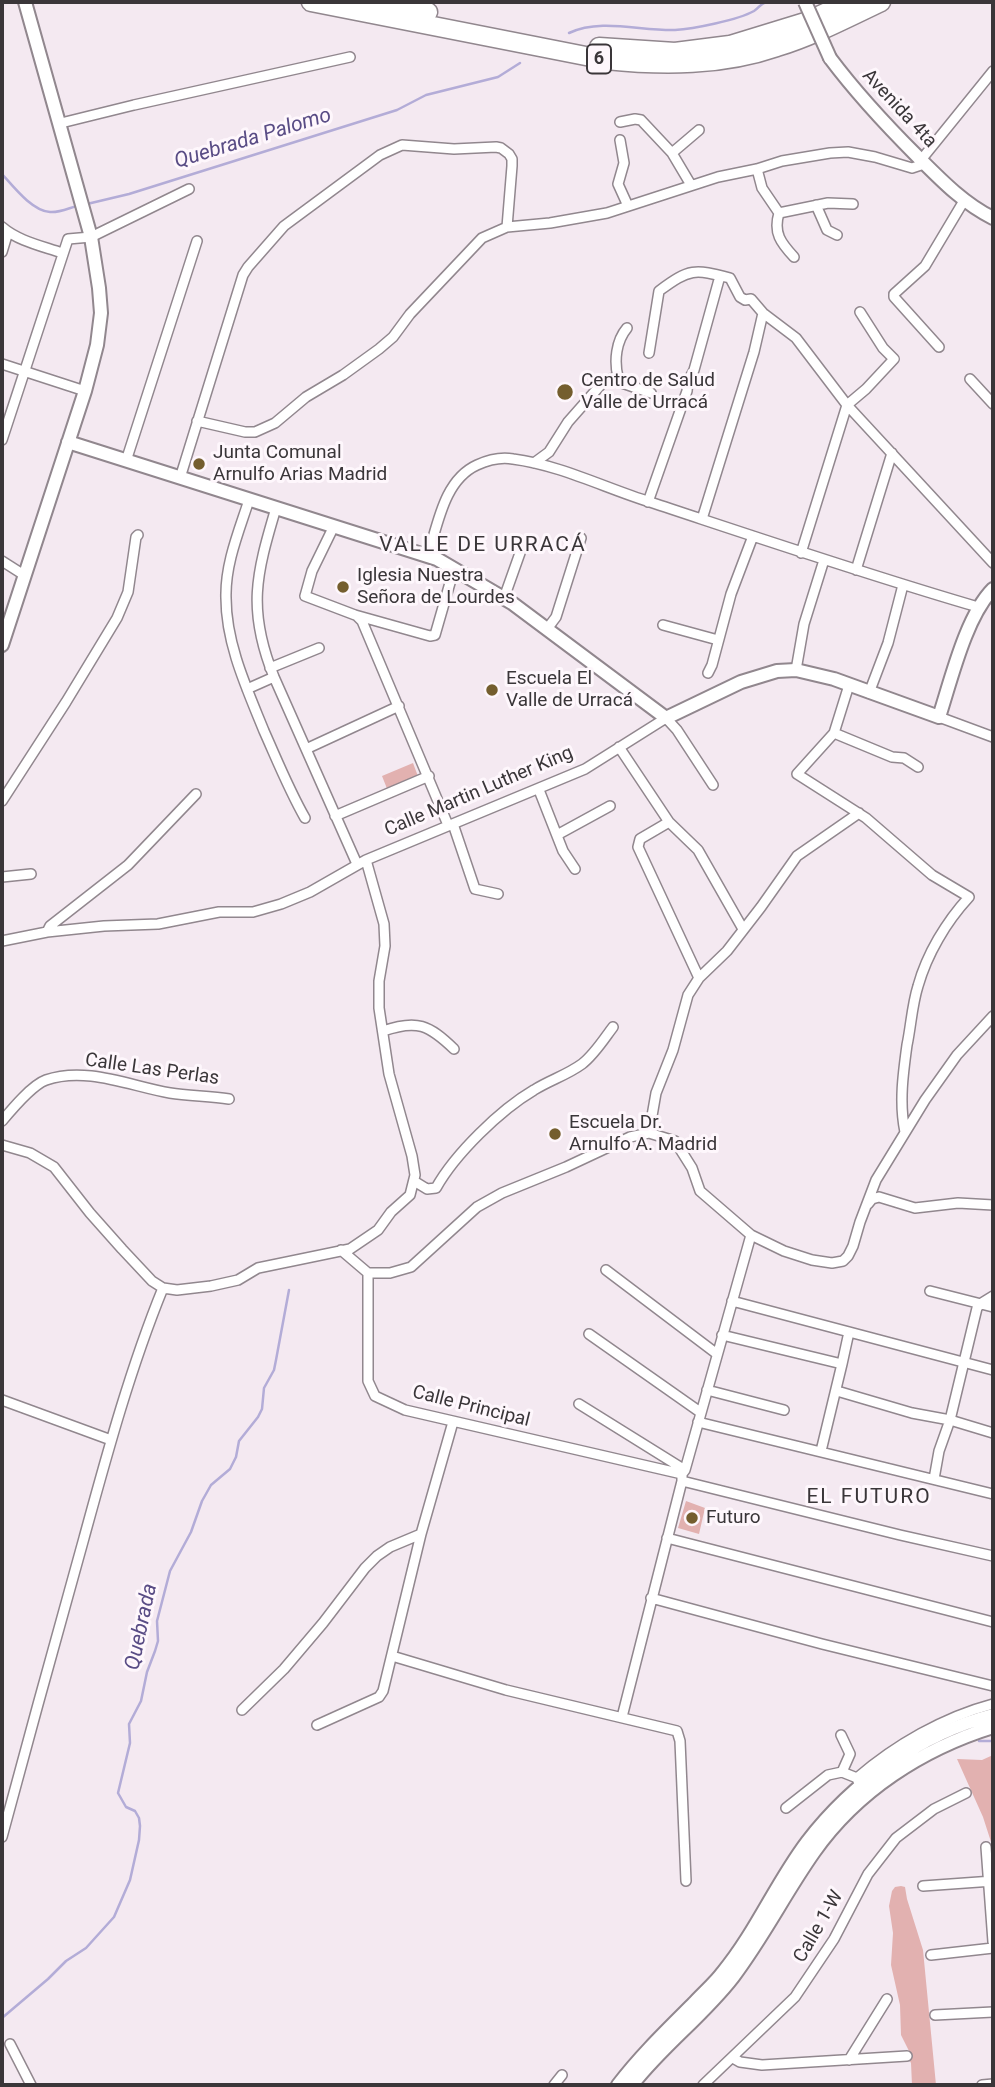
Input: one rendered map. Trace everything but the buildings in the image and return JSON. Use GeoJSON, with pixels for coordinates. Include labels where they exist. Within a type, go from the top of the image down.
{"type":"FeatureCollection","features":[{"type":"Feature","properties":{"kind":"highway","name":"6"},"geometry":{"type":"LineString","coordinates":[[311,2],[606,60],[678,65],[737,58],[776,48],[881,2]]}},
{"type":"Feature","properties":{"kind":"highway","name":"6"},"geometry":{"type":"LineString","coordinates":[[375,2],[608,49],[675,52],[730,45],[773,33],[806,22],[849,2]]}},
{"type":"Feature","properties":{"kind":"street"},"geometry":{"type":"LineString","coordinates":[[2,645],[85,391],[97,345],[101,313],[91,237],[25,2]]}},
{"type":"Feature","properties":{"kind":"street","name":"Avenida 4ta"},"geometry":{"type":"LineString","coordinates":[[805,2],[830,58],[854,91],[936,177],[982,213],[993,218]]}},
{"type":"Feature","properties":{"kind":"street"},"geometry":{"type":"LineString","coordinates":[[61,124],[350,57]]}},
{"type":"Feature","properties":{"kind":"street"},"geometry":{"type":"LineString","coordinates":[[197,421],[245,432],[255,432],[275,423],[306,397],[386,343],[482,238],[507,227],[607,213],[691,185],[782,161],[830,153],[848,152],[912,168],[923,162],[993,71]]}},
{"type":"Feature","properties":{"kind":"street"},"geometry":{"type":"LineString","coordinates":[[620,122],[641,120],[672,153],[691,185]]}},
{"type":"Feature","properties":{"kind":"street"},"geometry":{"type":"LineString","coordinates":[[672,153],[699,130]]}},
{"type":"Feature","properties":{"kind":"street"},"geometry":{"type":"LineString","coordinates":[[620,140],[624,163],[618,184],[628,206]]}},
{"type":"Feature","properties":{"kind":"street"},"geometry":{"type":"LineString","coordinates":[[180,478],[240,282],[248,267],[284,226],[380,155],[402,145],[454,149],[502,148],[512,159],[507,227]]}},
{"type":"Feature","properties":{"kind":"street"},"geometry":{"type":"LineString","coordinates":[[757,169],[762,188],[779,213]]}},
{"type":"Feature","properties":{"kind":"street"},"geometry":{"type":"LineString","coordinates":[[2,440],[68,239],[91,237],[189,189]]}},
{"type":"Feature","properties":{"kind":"street"},"geometry":{"type":"LineString","coordinates":[[939,347],[894,295],[925,266],[965,199]]}},
{"type":"Feature","properties":{"kind":"street"},"geometry":{"type":"LineString","coordinates":[[779,213],[816,205],[853,204]]}},
{"type":"Feature","properties":{"kind":"street"},"geometry":{"type":"LineString","coordinates":[[816,205],[827,230],[837,235]]}},
{"type":"Feature","properties":{"kind":"street"},"geometry":{"type":"LineString","coordinates":[[779,213],[775,227],[783,245],[794,257]]}},
{"type":"Feature","properties":{"kind":"street"},"geometry":{"type":"LineString","coordinates":[[2,252],[5,229],[31,243],[62,253]]}},
{"type":"Feature","properties":{"kind":"street"},"geometry":{"type":"LineString","coordinates":[[126,461],[197,241]]}},
{"type":"Feature","properties":{"kind":"street"},"geometry":{"type":"LineString","coordinates":[[649,353],[659,291],[680,275],[701,271],[730,278],[740,297],[751,299],[763,313],[796,338],[847,405],[993,563]]}},
{"type":"Feature","properties":{"kind":"street"},"geometry":{"type":"LineString","coordinates":[[648,502],[694,370],[720,276]]}},
{"type":"Feature","properties":{"kind":"street"},"geometry":{"type":"LineString","coordinates":[[801,553],[847,405],[894,359],[883,348],[860,312]]}},
{"type":"Feature","properties":{"kind":"street"},"geometry":{"type":"LineString","coordinates":[[702,519],[754,352],[763,313]]}},
{"type":"Feature","properties":{"kind":"street"},"geometry":{"type":"LineString","coordinates":[[627,328],[622,333],[614,360],[618,377],[622,383],[651,393]]}},
{"type":"Feature","properties":{"kind":"street"},"geometry":{"type":"LineString","coordinates":[[2,363],[85,391]]}},
{"type":"Feature","properties":{"kind":"street"},"geometry":{"type":"LineString","coordinates":[[534,463],[548,452],[568,422],[605,380],[618,377]]}},
{"type":"Feature","properties":{"kind":"street"},"geometry":{"type":"LineString","coordinates":[[970,379],[993,404]]}},
{"type":"Feature","properties":{"kind":"street"},"geometry":{"type":"LineString","coordinates":[[68,442],[428,555],[505,598],[666,718],[677,730],[713,785]]}},
{"type":"Feature","properties":{"kind":"street"},"geometry":{"type":"LineString","coordinates":[[856,570],[892,453]]}},
{"type":"Feature","properties":{"kind":"street"},"geometry":{"type":"LineString","coordinates":[[428,555],[447,497],[461,476],[475,466],[491,460],[511,458],[552,467],[801,553],[978,607]]}},
{"type":"Feature","properties":{"kind":"street"},"geometry":{"type":"LineString","coordinates":[[249,500],[233,548],[227,577],[230,638],[247,689],[291,794],[305,818]]}},
{"type":"Feature","properties":{"kind":"street"},"geometry":{"type":"LineString","coordinates":[[2,1145],[30,1153],[54,1167],[90,1213],[152,1281],[163,1288],[177,1290],[238,1280],[258,1268],[350,1249],[378,1230],[391,1212],[410,1195],[415,1175],[412,1156],[389,1074],[379,1008],[379,981],[385,946],[384,924],[362,862],[335,816],[263,649],[257,614],[257,590],[264,548],[276,508]]}},
{"type":"Feature","properties":{"kind":"street"},"geometry":{"type":"LineString","coordinates":[[334,526],[312,571],[305,596],[355,615],[430,636],[435,635],[454,569]]}},
{"type":"Feature","properties":{"kind":"street"},"geometry":{"type":"LineString","coordinates":[[2,801],[117,618],[128,592],[138,535]]}},
{"type":"Feature","properties":{"kind":"street"},"geometry":{"type":"LineString","coordinates":[[708,673],[731,594],[752,536]]}},
{"type":"Feature","properties":{"kind":"street"},"geometry":{"type":"LineString","coordinates":[[547,629],[556,617],[581,538]]}},
{"type":"Feature","properties":{"kind":"street"},"geometry":{"type":"LineString","coordinates":[[505,598],[520,553]]}},
{"type":"Feature","properties":{"kind":"street"},"geometry":{"type":"LineString","coordinates":[[796,670],[804,624],[824,560]]}},
{"type":"Feature","properties":{"kind":"street"},"geometry":{"type":"LineString","coordinates":[[2,561],[24,575]]}},
{"type":"Feature","properties":{"kind":"street"},"geometry":{"type":"LineString","coordinates":[[869,693],[888,643],[903,585]]}},
{"type":"Feature","properties":{"kind":"street"},"geometry":{"type":"LineString","coordinates":[[939,717],[978,607],[993,589]]}},
{"type":"Feature","properties":{"kind":"street"},"geometry":{"type":"LineString","coordinates":[[355,615],[362,621],[451,824],[475,889],[498,894]]}},
{"type":"Feature","properties":{"kind":"street"},"geometry":{"type":"LineString","coordinates":[[663,625],[718,640]]}},
{"type":"Feature","properties":{"kind":"street"},"geometry":{"type":"LineString","coordinates":[[247,689],[272,672],[319,648]]}},
{"type":"Feature","properties":{"kind":"street","name":"Calle Martin Luther King"},"geometry":{"type":"LineString","coordinates":[[2,940],[104,926],[158,924],[219,912],[253,912],[281,904],[310,892],[362,862],[585,769],[666,718],[741,682],[777,671],[796,670],[849,685],[993,737]]}},
{"type":"Feature","properties":{"kind":"street"},"geometry":{"type":"LineString","coordinates":[[849,685],[834,733],[797,774],[859,813],[932,875],[969,897],[951,919],[936,945],[919,984],[902,1086],[905,1132]]}},
{"type":"Feature","properties":{"kind":"street"},"geometry":{"type":"LineString","coordinates":[[306,749],[399,706]]}},
{"type":"Feature","properties":{"kind":"street"},"geometry":{"type":"LineString","coordinates":[[834,733],[892,757],[904,758],[918,767]]}},
{"type":"Feature","properties":{"kind":"street"},"geometry":{"type":"LineString","coordinates":[[619,747],[669,822],[698,850],[743,929]]}},
{"type":"Feature","properties":{"kind":"street"},"geometry":{"type":"LineString","coordinates":[[335,816],[429,776]]}},
{"type":"Feature","properties":{"kind":"street"},"geometry":{"type":"LineString","coordinates":[[539,790],[563,851],[575,869]]}},
{"type":"Feature","properties":{"kind":"street"},"geometry":{"type":"LineString","coordinates":[[47,932],[50,926],[128,865],[195,794]]}},
{"type":"Feature","properties":{"kind":"street"},"geometry":{"type":"LineString","coordinates":[[557,835],[610,806]]}},
{"type":"Feature","properties":{"kind":"street"},"geometry":{"type":"LineString","coordinates":[[649,1133],[656,1093],[673,1050],[688,995],[699,978],[727,951],[797,856],[859,813]]}},
{"type":"Feature","properties":{"kind":"street"},"geometry":{"type":"LineString","coordinates":[[669,822],[640,839],[638,847],[699,978]]}},
{"type":"Feature","properties":{"kind":"street"},"geometry":{"type":"LineString","coordinates":[[2,877],[31,874]]}},
{"type":"Feature","properties":{"kind":"street"},"geometry":{"type":"LineString","coordinates":[[341,1250],[368,1273],[390,1273],[411,1267],[485,1202],[630,1137],[649,1133],[675,1140],[692,1168],[700,1191],[751,1235],[784,1251],[812,1260],[838,1263],[848,1256],[853,1246],[876,1180],[925,1100],[957,1055],[993,1016]]}},
{"type":"Feature","properties":{"kind":"street"},"geometry":{"type":"LineString","coordinates":[[383,1031],[415,1024],[439,1035],[454,1049]]}},
{"type":"Feature","properties":{"kind":"street"},"geometry":{"type":"LineString","coordinates":[[414,1181],[427,1189],[436,1188],[442,1177],[480,1133],[533,1090],[584,1063],[613,1027]]}},
{"type":"Feature","properties":{"kind":"street","name":"Calle Las Perlas"},"geometry":{"type":"LineString","coordinates":[[2,1121],[13,1107],[43,1081],[58,1077],[89,1075],[172,1093],[229,1099]]}},
{"type":"Feature","properties":{"kind":"street"},"geometry":{"type":"LineString","coordinates":[[867,1205],[872,1199],[879,1197],[915,1208],[958,1203],[993,1205]]}},
{"type":"Feature","properties":{"kind":"street"},"geometry":{"type":"LineString","coordinates":[[622,1717],[683,1475],[751,1235]]}},
{"type":"Feature","properties":{"kind":"street"},"geometry":{"type":"LineString","coordinates":[[606,1270],[717,1354]]}},
{"type":"Feature","properties":{"kind":"street","name":"Calle Principal"},"geometry":{"type":"LineString","coordinates":[[368,1273],[368,1381],[375,1396],[405,1410],[683,1475],[900,1535],[993,1556]]}},
{"type":"Feature","properties":{"kind":"street"},"geometry":{"type":"LineString","coordinates":[[2,1837],[111,1440],[144,1335],[163,1288]]}},
{"type":"Feature","properties":{"kind":"street"},"geometry":{"type":"LineString","coordinates":[[930,1291],[993,1307]]}},
{"type":"Feature","properties":{"kind":"street"},"geometry":{"type":"LineString","coordinates":[[934,1479],[976,1308],[993,1296]]}},
{"type":"Feature","properties":{"kind":"street"},"geometry":{"type":"LineString","coordinates":[[732,1301],[993,1370]]}},
{"type":"Feature","properties":{"kind":"street"},"geometry":{"type":"LineString","coordinates":[[821,1451],[849,1332]]}},
{"type":"Feature","properties":{"kind":"street"},"geometry":{"type":"LineString","coordinates":[[589,1334],[699,1417],[993,1494]]}},
{"type":"Feature","properties":{"kind":"street"},"geometry":{"type":"LineString","coordinates":[[722,1335],[842,1364]]}},
{"type":"Feature","properties":{"kind":"street"},"geometry":{"type":"LineString","coordinates":[[707,1390],[784,1410]]}},
{"type":"Feature","properties":{"kind":"street"},"geometry":{"type":"LineString","coordinates":[[837,1391],[993,1433]]}},
{"type":"Feature","properties":{"kind":"street"},"geometry":{"type":"LineString","coordinates":[[2,1400],[111,1440]]}},
{"type":"Feature","properties":{"kind":"street"},"geometry":{"type":"LineString","coordinates":[[579,1404],[683,1475]]}},
{"type":"Feature","properties":{"kind":"street"},"geometry":{"type":"LineString","coordinates":[[317,1725],[379,1697],[383,1691],[421,1534],[453,1422]]}},
{"type":"Feature","properties":{"kind":"street"},"geometry":{"type":"LineString","coordinates":[[242,1710],[284,1669],[376,1556],[421,1534]]}},
{"type":"Feature","properties":{"kind":"street"},"geometry":{"type":"LineString","coordinates":[[667,1538],[993,1622]]}},
{"type":"Feature","properties":{"kind":"street"},"geometry":{"type":"LineString","coordinates":[[652,1598],[822,1644],[993,1685]]}},
{"type":"Feature","properties":{"kind":"street"},"geometry":{"type":"LineString","coordinates":[[391,1656],[506,1690],[677,1731],[680,1741],[686,1881]]}},
{"type":"Feature","properties":{"kind":"street"},"geometry":{"type":"LineString","coordinates":[[618,2085],[636,2062],[723,1973],[807,1843],[882,1758],[948,1720],[993,1704]]}},
{"type":"Feature","properties":{"kind":"street"},"geometry":{"type":"LineString","coordinates":[[859,1782],[941,1733],[993,1715]]}},
{"type":"Feature","properties":{"kind":"street"},"geometry":{"type":"LineString","coordinates":[[632,2085],[731,1979],[756,1946],[815,1850],[853,1807],[889,1777],[922,1756],[949,1742],[993,1727]]}},
{"type":"Feature","properties":{"kind":"street"},"geometry":{"type":"LineString","coordinates":[[841,1735],[850,1754],[842,1772]]}},
{"type":"Feature","properties":{"kind":"street"},"geometry":{"type":"LineString","coordinates":[[786,1808],[828,1775],[842,1772],[859,1782]]}},
{"type":"Feature","properties":{"kind":"street","name":"Calle 1-W"},"geometry":{"type":"LineString","coordinates":[[703,2085],[796,1997],[834,1939],[869,1874],[895,1838],[934,1810],[967,1793]]}},
{"type":"Feature","properties":{"kind":"street"},"geometry":{"type":"LineString","coordinates":[[986,1847],[991,1881],[993,1942]]}},
{"type":"Feature","properties":{"kind":"street"},"geometry":{"type":"LineString","coordinates":[[923,1886],[991,1881]]}},
{"type":"Feature","properties":{"kind":"street"},"geometry":{"type":"LineString","coordinates":[[932,1955],[993,1948]]}},
{"type":"Feature","properties":{"kind":"street"},"geometry":{"type":"LineString","coordinates":[[849,2060],[887,1999]]}},
{"type":"Feature","properties":{"kind":"street"},"geometry":{"type":"LineString","coordinates":[[935,2015],[993,2012]]}},
{"type":"Feature","properties":{"kind":"street"},"geometry":{"type":"LineString","coordinates":[[10,2044],[31,2085]]}},
{"type":"Feature","properties":{"kind":"street"},"geometry":{"type":"LineString","coordinates":[[733,2058],[740,2062],[762,2065],[907,2056]]}},
{"type":"Feature","properties":{"kind":"street"},"geometry":{"type":"LineString","coordinates":[[554,2085],[562,2075]]}},
{"type":"Feature","properties":{"kind":"street"},"geometry":{"type":"LineString","coordinates":[[982,2085],[993,2084]]}},
{"type":"Feature","properties":{"kind":"shaded area"},"geometry":{"type":"Polygon","coordinates":[[[413,763],[419,779],[388,791],[382,776],[413,763]]]}},
{"type":"Feature","properties":{"kind":"shaded area","name":"Futuro"},"geometry":{"type":"Polygon","coordinates":[[[686,1501],[705,1508],[699,1534],[678,1528],[686,1501]]]}},
{"type":"Feature","properties":{"kind":"shaded area"},"geometry":{"type":"Polygon","coordinates":[[[993,1755],[992,1845],[983,1817],[957,1759],[982,1760],[993,1755]]]}},
{"type":"Feature","properties":{"kind":"shaded area"},"geometry":{"type":"Polygon","coordinates":[[[901,1886],[905,1887],[923,1950],[936,2085],[912,2085],[911,2063],[907,2056],[910,2053],[901,2035],[900,2005],[891,1965],[893,1933],[889,1906],[892,1891],[901,1886]]]}},
{"type":"Feature","properties":{"kind":"waterway","name":"Quebrada Palomo"},"geometry":{"type":"LineString","coordinates":[[569,33],[594,26],[662,30],[693,28],[747,14],[766,2]]}},
{"type":"Feature","properties":{"kind":"waterway","name":"Quebrada Palomo"},"geometry":{"type":"LineString","coordinates":[[87,204],[129,194],[397,110],[426,95],[498,77],[520,63]]}},
{"type":"Feature","properties":{"kind":"waterway","name":"Quebrada Palomo"},"geometry":{"type":"LineString","coordinates":[[2,174],[23,197],[43,211],[57,212],[77,206]]}},
{"type":"Feature","properties":{"kind":"waterway","name":"Quebrada"},"geometry":{"type":"LineString","coordinates":[[2,2018],[66,1961],[86,1948],[114,1917],[130,1880],[139,1840],[139,1818],[135,1811],[126,1807],[118,1793],[130,1743],[129,1724],[141,1701],[147,1672],[158,1641],[157,1621],[170,1571],[191,1532],[211,1485],[230,1469],[239,1441],[262,1409],[264,1388],[274,1370],[289,1290]]}},
{"type":"Feature","properties":{"kind":"waterway"},"geometry":{"type":"LineString","coordinates":[[979,1741],[993,1741]]}},
{"type":"Feature","properties":{"kind":"place","name":"Centro de Salud Valle de Urracá"},"geometry":{"type":"Point","coordinates":[565,392]}},
{"type":"Feature","properties":{"kind":"place","name":"Junta Comunal Arnulfo Arias Madrid"},"geometry":{"type":"Point","coordinates":[199,464]}},
{"type":"Feature","properties":{"kind":"place","name":"Iglesia Nuestra Señora de Lourdes"},"geometry":{"type":"Point","coordinates":[343,587]}},
{"type":"Feature","properties":{"kind":"place","name":"Escuela El Valle de Urracá"},"geometry":{"type":"Point","coordinates":[492,690]}},
{"type":"Feature","properties":{"kind":"place","name":"Escuela Dr. Arnulfo A. Madrid"},"geometry":{"type":"Point","coordinates":[555,1134]}},
{"type":"Feature","properties":{"kind":"place","name":"Futuro"},"geometry":{"type":"Point","coordinates":[692,1518]}},
{"type":"Feature","properties":{"kind":"district","name":"VALLE DE URRACÁ"},"geometry":{"type":"Point","coordinates":[483,546]}},
{"type":"Feature","properties":{"kind":"district","name":"EL FUTURO"},"geometry":{"type":"Point","coordinates":[869,1498]}}]}
